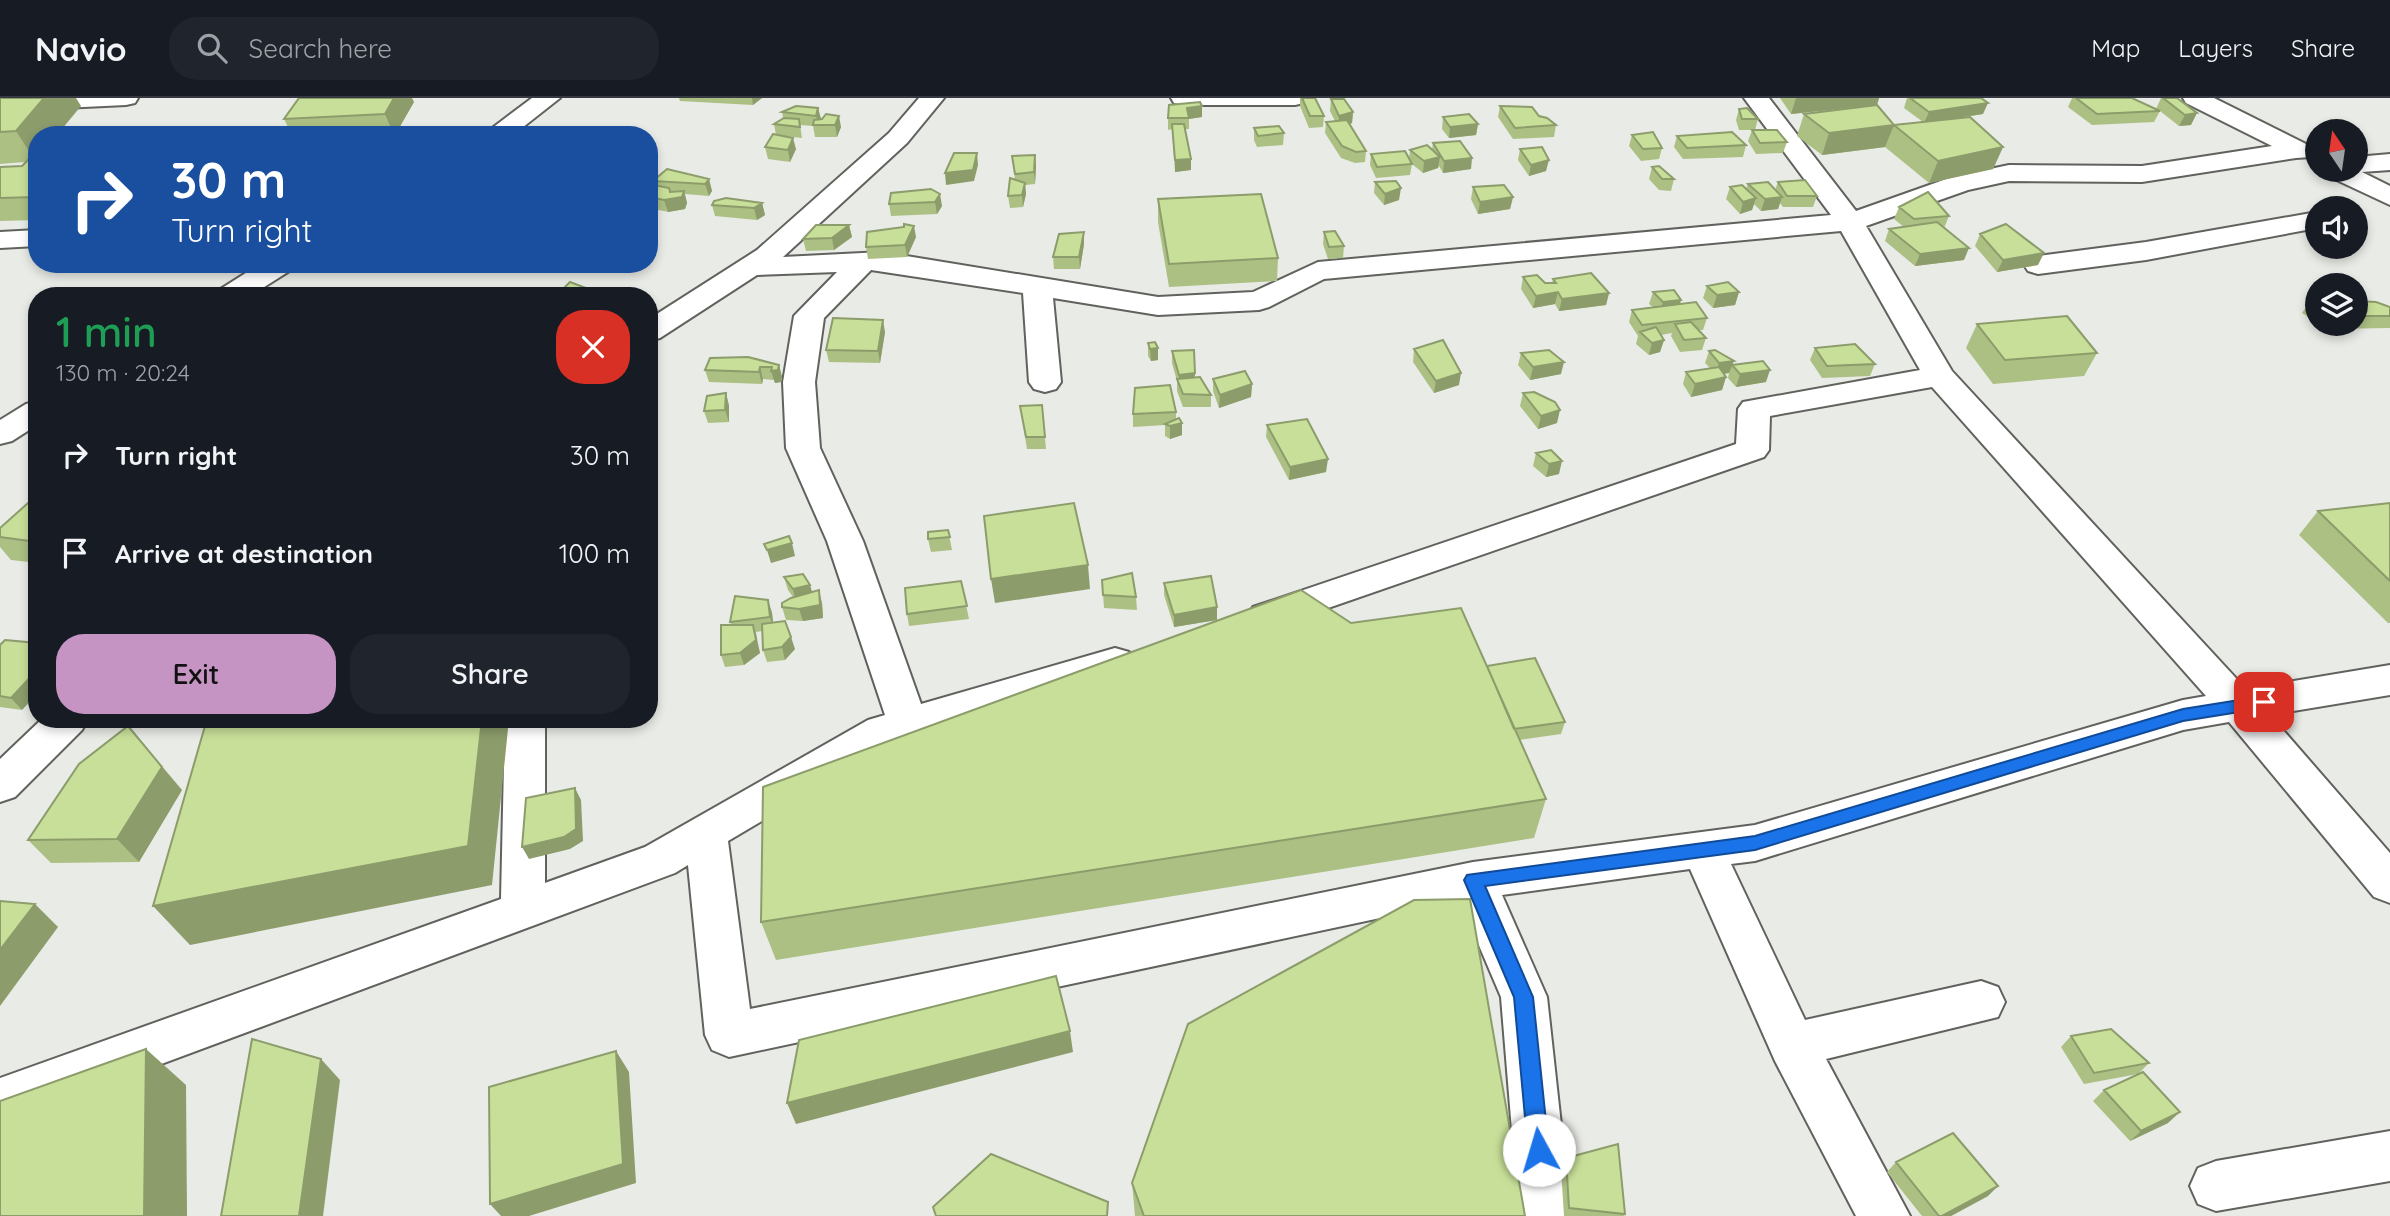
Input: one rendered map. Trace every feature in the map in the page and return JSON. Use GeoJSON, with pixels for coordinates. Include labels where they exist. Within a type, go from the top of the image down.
{"type":"FeatureCollection","features":[{"type":"Feature","properties":{"kind":"street"},"geometry":{"type":"LineString","coordinates":[[0,104],[126,98]]}},
{"type":"Feature","properties":{"kind":"street"},"geometry":{"type":"LineString","coordinates":[[509,126],[548,98]]}},
{"type":"Feature","properties":{"kind":"street"},"geometry":{"type":"LineString","coordinates":[[658,326],[767,256],[898,138],[932,98]]}},
{"type":"Feature","properties":{"kind":"street"},"geometry":{"type":"LineString","coordinates":[[1183,98],[1295,98]]}},
{"type":"Feature","properties":{"kind":"street"},"geometry":{"type":"LineString","coordinates":[[1756,98],[1850,222],[1939,376],[2239,707],[2390,884]]}},
{"type":"Feature","properties":{"kind":"street"},"geometry":{"type":"LineString","coordinates":[[2195,98],[2305,153]]}},
{"type":"Feature","properties":{"kind":"street"},"geometry":{"type":"LineString","coordinates":[[750,267],[882,261],[1158,306],[1259,301],[1318,271],[1850,222],[1961,183],[2009,173],[2142,174],[2305,155]]}},
{"type":"Feature","properties":{"kind":"street"},"geometry":{"type":"LineString","coordinates":[[2368,164],[2390,162]]}},
{"type":"Feature","properties":{"kind":"street"},"geometry":{"type":"LineString","coordinates":[[2361,182],[2390,197]]}},
{"type":"Feature","properties":{"kind":"street"},"geometry":{"type":"LineString","coordinates":[[2368,209],[2390,204]]}},
{"type":"Feature","properties":{"kind":"street"},"geometry":{"type":"LineString","coordinates":[[2038,265],[2146,251],[2305,222]]}},
{"type":"Feature","properties":{"kind":"street"},"geometry":{"type":"LineString","coordinates":[[0,240],[28,238]]}},
{"type":"Feature","properties":{"kind":"street"},"geometry":{"type":"LineString","coordinates":[[863,262],[809,316],[799,382],[803,448],[845,541],[908,723]]}},
{"type":"Feature","properties":{"kind":"street"},"geometry":{"type":"LineString","coordinates":[[244,287],[266,273]]}},
{"type":"Feature","properties":{"kind":"street"},"geometry":{"type":"LineString","coordinates":[[1037,287],[1045,382]]}},
{"type":"Feature","properties":{"kind":"street"},"geometry":{"type":"LineString","coordinates":[[1228,628],[1752,450],[1754,410],[1939,376]]}},
{"type":"Feature","properties":{"kind":"street"},"geometry":{"type":"LineString","coordinates":[[0,434],[28,417]]}},
{"type":"Feature","properties":{"kind":"street"},"geometry":{"type":"LineString","coordinates":[[0,1101],[660,860],[882,731],[1148,652]]}},
{"type":"Feature","properties":{"kind":"street"},"geometry":{"type":"LineString","coordinates":[[706,833],[729,1035],[1473,880],[1755,843],[2183,715],[2390,680]]}},
{"type":"Feature","properties":{"kind":"street"},"geometry":{"type":"LineString","coordinates":[[0,785],[59,728]]}},
{"type":"Feature","properties":{"kind":"street"},"geometry":{"type":"LineString","coordinates":[[523,909],[525,728]]}},
{"type":"Feature","properties":{"kind":"street"},"geometry":{"type":"LineString","coordinates":[[1703,850],[1792,1045],[1884,1216]]}},
{"type":"Feature","properties":{"kind":"street"},"geometry":{"type":"LineString","coordinates":[[1473,880],[1524,997],[1545,1216]]}},
{"type":"Feature","properties":{"kind":"street"},"geometry":{"type":"LineString","coordinates":[[1792,1045],[1981,1002]]}},
{"type":"Feature","properties":{"kind":"street"},"geometry":{"type":"LineString","coordinates":[[2216,1186],[2390,1156]]}},
{"type":"Feature","properties":{"kind":"building"},"geometry":{"type":"Polygon","coordinates":[[[0,98],[44,98],[16,131],[0,132],[0,98]]]}},
{"type":"Feature","properties":{"kind":"building"},"geometry":{"type":"Polygon","coordinates":[[[299,98],[394,98],[385,114],[284,119],[299,98]]]}},
{"type":"Feature","properties":{"kind":"building"},"geometry":{"type":"Polygon","coordinates":[[[1302,98],[1315,98],[1324,116],[1310,116],[1302,98]]]}},
{"type":"Feature","properties":{"kind":"building"},"geometry":{"type":"Polygon","coordinates":[[[1910,98],[1981,98],[1988,103],[1929,112],[1910,98]]]}},
{"type":"Feature","properties":{"kind":"building"},"geometry":{"type":"Polygon","coordinates":[[[2076,98],[2132,98],[2160,111],[2097,114],[2076,98]]]}},
{"type":"Feature","properties":{"kind":"building"},"geometry":{"type":"Polygon","coordinates":[[[2163,98],[2177,98],[2197,113],[2185,115],[2163,98]]]}},
{"type":"Feature","properties":{"kind":"building"},"geometry":{"type":"Polygon","coordinates":[[[1331,99],[1344,99],[1353,112],[1339,116],[1331,99]]]}},
{"type":"Feature","properties":{"kind":"building"},"geometry":{"type":"Polygon","coordinates":[[[1200,102],[1202,106],[1187,108],[1189,118],[1168,118],[1169,105],[1200,102]]]}},
{"type":"Feature","properties":{"kind":"building"},"geometry":{"type":"Polygon","coordinates":[[[1877,105],[1894,125],[1829,133],[1804,114],[1877,105]]]}},
{"type":"Feature","properties":{"kind":"building"},"geometry":{"type":"Polygon","coordinates":[[[796,106],[818,108],[816,116],[782,112],[796,106]]]}},
{"type":"Feature","properties":{"kind":"building"},"geometry":{"type":"Polygon","coordinates":[[[1500,106],[1532,107],[1539,116],[1556,125],[1515,128],[1500,106]]]}},
{"type":"Feature","properties":{"kind":"building"},"geometry":{"type":"Polygon","coordinates":[[[1747,108],[1758,119],[1742,119],[1739,109],[1747,108]]]}},
{"type":"Feature","properties":{"kind":"building"},"geometry":{"type":"Polygon","coordinates":[[[826,114],[839,116],[835,125],[813,125],[814,120],[822,119],[826,114]]]}},
{"type":"Feature","properties":{"kind":"building"},"geometry":{"type":"Polygon","coordinates":[[[1469,114],[1478,124],[1450,127],[1443,117],[1469,114]]]}},
{"type":"Feature","properties":{"kind":"building"},"geometry":{"type":"Polygon","coordinates":[[[1970,117],[2003,147],[1938,161],[1894,125],[1970,117]]]}},
{"type":"Feature","properties":{"kind":"building"},"geometry":{"type":"Polygon","coordinates":[[[784,118],[799,119],[800,127],[774,124],[784,118]]]}},
{"type":"Feature","properties":{"kind":"building"},"geometry":{"type":"Polygon","coordinates":[[[1347,120],[1366,151],[1356,152],[1342,146],[1326,122],[1347,120]]]}},
{"type":"Feature","properties":{"kind":"building"},"geometry":{"type":"Polygon","coordinates":[[[1172,124],[1184,124],[1191,159],[1175,160],[1172,124]]]}},
{"type":"Feature","properties":{"kind":"building"},"geometry":{"type":"Polygon","coordinates":[[[1279,126],[1284,133],[1258,136],[1254,128],[1279,126]]]}},
{"type":"Feature","properties":{"kind":"building"},"geometry":{"type":"Polygon","coordinates":[[[1752,130],[1777,130],[1787,142],[1760,143],[1752,130]]]}},
{"type":"Feature","properties":{"kind":"building"},"geometry":{"type":"Polygon","coordinates":[[[1653,132],[1662,148],[1643,149],[1632,135],[1653,132]]]}},
{"type":"Feature","properties":{"kind":"building"},"geometry":{"type":"Polygon","coordinates":[[[1732,132],[1746,145],[1687,148],[1677,136],[1732,132]]]}},
{"type":"Feature","properties":{"kind":"building"},"geometry":{"type":"Polygon","coordinates":[[[773,134],[793,138],[788,150],[765,147],[773,134]]]}},
{"type":"Feature","properties":{"kind":"building"},"geometry":{"type":"Polygon","coordinates":[[[1460,141],[1472,158],[1444,161],[1433,143],[1460,141]]]}},
{"type":"Feature","properties":{"kind":"building"},"geometry":{"type":"Polygon","coordinates":[[[1427,145],[1440,157],[1424,161],[1410,150],[1427,145]]]}},
{"type":"Feature","properties":{"kind":"building"},"geometry":{"type":"Polygon","coordinates":[[[1542,147],[1549,160],[1531,165],[1520,149],[1542,147]]]}},
{"type":"Feature","properties":{"kind":"building"},"geometry":{"type":"Polygon","coordinates":[[[1405,151],[1412,164],[1377,167],[1371,154],[1405,151]]]}},
{"type":"Feature","properties":{"kind":"building"},"geometry":{"type":"Polygon","coordinates":[[[954,153],[977,153],[973,170],[945,173],[954,153]]]}},
{"type":"Feature","properties":{"kind":"building"},"geometry":{"type":"Polygon","coordinates":[[[1035,155],[1034,172],[1015,174],[1012,156],[1035,155]]]}},
{"type":"Feature","properties":{"kind":"building"},"geometry":{"type":"Polygon","coordinates":[[[28,160],[28,197],[0,198],[0,167],[22,166],[28,160]]]}},
{"type":"Feature","properties":{"kind":"building"},"geometry":{"type":"Polygon","coordinates":[[[1659,166],[1674,179],[1662,179],[1652,167],[1659,166]]]}},
{"type":"Feature","properties":{"kind":"building"},"geometry":{"type":"Polygon","coordinates":[[[667,169],[709,179],[705,184],[658,181],[658,177],[667,169]]]}},
{"type":"Feature","properties":{"kind":"building"},"geometry":{"type":"Polygon","coordinates":[[[1010,178],[1025,183],[1022,195],[1008,196],[1010,178]]]}},
{"type":"Feature","properties":{"kind":"building"},"geometry":{"type":"Polygon","coordinates":[[[1805,180],[1817,196],[1787,196],[1778,182],[1805,180]]]}},
{"type":"Feature","properties":{"kind":"building"},"geometry":{"type":"Polygon","coordinates":[[[1396,181],[1401,188],[1385,194],[1375,182],[1396,181]]]}},
{"type":"Feature","properties":{"kind":"building"},"geometry":{"type":"Polygon","coordinates":[[[1768,182],[1782,197],[1765,199],[1748,184],[1768,182]]]}},
{"type":"Feature","properties":{"kind":"building"},"geometry":{"type":"Polygon","coordinates":[[[1504,185],[1513,197],[1480,202],[1473,187],[1504,185]]]}},
{"type":"Feature","properties":{"kind":"building"},"geometry":{"type":"Polygon","coordinates":[[[1742,185],[1756,198],[1743,202],[1730,187],[1742,185]]]}},
{"type":"Feature","properties":{"kind":"building"},"geometry":{"type":"Polygon","coordinates":[[[658,186],[669,188],[670,192],[684,191],[682,197],[658,199],[658,186]]]}},
{"type":"Feature","properties":{"kind":"building"},"geometry":{"type":"Polygon","coordinates":[[[931,189],[940,194],[935,202],[889,204],[891,193],[931,189]]]}},
{"type":"Feature","properties":{"kind":"building"},"geometry":{"type":"Polygon","coordinates":[[[1928,192],[1949,216],[1914,219],[1899,207],[1928,192]]]}},
{"type":"Feature","properties":{"kind":"building"},"geometry":{"type":"Polygon","coordinates":[[[1261,194],[1278,258],[1169,264],[1158,199],[1261,194]]]}},
{"type":"Feature","properties":{"kind":"building"},"geometry":{"type":"Polygon","coordinates":[[[726,198],[762,203],[754,208],[712,205],[714,201],[726,198]]]}},
{"type":"Feature","properties":{"kind":"building"},"geometry":{"type":"Polygon","coordinates":[[[1937,222],[1969,248],[1920,254],[1889,229],[1937,222]]]}},
{"type":"Feature","properties":{"kind":"building"},"geometry":{"type":"Polygon","coordinates":[[[904,224],[914,226],[905,245],[866,247],[867,232],[904,227],[904,224]]]}},
{"type":"Feature","properties":{"kind":"building"},"geometry":{"type":"Polygon","coordinates":[[[2006,224],[2044,253],[2003,260],[1980,234],[2006,224]]]}},
{"type":"Feature","properties":{"kind":"building"},"geometry":{"type":"Polygon","coordinates":[[[816,225],[849,225],[832,238],[803,239],[816,225]]]}},
{"type":"Feature","properties":{"kind":"building"},"geometry":{"type":"Polygon","coordinates":[[[1335,231],[1344,246],[1329,247],[1324,232],[1335,231]]]}},
{"type":"Feature","properties":{"kind":"building"},"geometry":{"type":"Polygon","coordinates":[[[1084,232],[1079,257],[1053,257],[1059,234],[1084,232]]]}},
{"type":"Feature","properties":{"kind":"building"},"geometry":{"type":"Polygon","coordinates":[[[1591,273],[1609,293],[1562,299],[1558,292],[1536,296],[1523,277],[1537,275],[1545,283],[1556,283],[1553,279],[1591,273]]]}},
{"type":"Feature","properties":{"kind":"building"},"geometry":{"type":"Polygon","coordinates":[[[570,282],[583,287],[565,287],[570,282]]]}},
{"type":"Feature","properties":{"kind":"building"},"geometry":{"type":"Polygon","coordinates":[[[1728,282],[1739,292],[1717,295],[1707,286],[1728,282]]]}},
{"type":"Feature","properties":{"kind":"building"},"geometry":{"type":"Polygon","coordinates":[[[1674,290],[1681,300],[1663,302],[1653,292],[1674,290]]]}},
{"type":"Feature","properties":{"kind":"building"},"geometry":{"type":"Polygon","coordinates":[[[1696,302],[1707,318],[1642,325],[1632,310],[1696,302]]]}},
{"type":"Feature","properties":{"kind":"building"},"geometry":{"type":"Polygon","coordinates":[[[2368,302],[2390,307],[2390,316],[2368,316],[2368,302]]]}},
{"type":"Feature","properties":{"kind":"building"},"geometry":{"type":"Polygon","coordinates":[[[2067,316],[2097,353],[2005,360],[1977,324],[2067,316]]]}},
{"type":"Feature","properties":{"kind":"building"},"geometry":{"type":"Polygon","coordinates":[[[833,318],[883,320],[878,351],[826,350],[833,318]]]}},
{"type":"Feature","properties":{"kind":"building"},"geometry":{"type":"Polygon","coordinates":[[[1691,322],[1706,338],[1684,340],[1675,324],[1691,322]]]}},
{"type":"Feature","properties":{"kind":"building"},"geometry":{"type":"Polygon","coordinates":[[[1656,327],[1664,340],[1652,343],[1640,332],[1656,327]]]}},
{"type":"Feature","properties":{"kind":"building"},"geometry":{"type":"Polygon","coordinates":[[[1443,340],[1461,373],[1436,381],[1414,349],[1443,340]]]}},
{"type":"Feature","properties":{"kind":"building"},"geometry":{"type":"Polygon","coordinates":[[[1155,342],[1158,348],[1150,349],[1148,343],[1155,342]]]}},
{"type":"Feature","properties":{"kind":"building"},"geometry":{"type":"Polygon","coordinates":[[[1855,344],[1875,364],[1827,366],[1815,348],[1855,344]]]}},
{"type":"Feature","properties":{"kind":"building"},"geometry":{"type":"Polygon","coordinates":[[[1194,350],[1195,373],[1179,375],[1172,351],[1194,350]]]}},
{"type":"Feature","properties":{"kind":"building"},"geometry":{"type":"Polygon","coordinates":[[[1549,350],[1564,362],[1533,367],[1521,353],[1549,350]]]}},
{"type":"Feature","properties":{"kind":"building"},"geometry":{"type":"Polygon","coordinates":[[[1715,350],[1734,361],[1719,363],[1709,351],[1715,350]]]}},
{"type":"Feature","properties":{"kind":"building"},"geometry":{"type":"Polygon","coordinates":[[[748,357],[779,365],[778,370],[771,371],[772,367],[760,367],[759,372],[705,370],[710,358],[748,357]]]}},
{"type":"Feature","properties":{"kind":"building"},"geometry":{"type":"Polygon","coordinates":[[[1763,361],[1770,370],[1740,374],[1732,365],[1763,361]]]}},
{"type":"Feature","properties":{"kind":"building"},"geometry":{"type":"Polygon","coordinates":[[[1719,367],[1726,377],[1695,384],[1686,372],[1719,367]]]}},
{"type":"Feature","properties":{"kind":"building"},"geometry":{"type":"Polygon","coordinates":[[[1245,371],[1252,384],[1220,395],[1213,379],[1245,371]]]}},
{"type":"Feature","properties":{"kind":"building"},"geometry":{"type":"Polygon","coordinates":[[[1200,377],[1211,395],[1183,394],[1177,379],[1200,377]]]}},
{"type":"Feature","properties":{"kind":"building"},"geometry":{"type":"Polygon","coordinates":[[[1170,385],[1176,412],[1133,414],[1135,388],[1170,385]]]}},
{"type":"Feature","properties":{"kind":"building"},"geometry":{"type":"Polygon","coordinates":[[[1534,392],[1555,402],[1560,410],[1541,416],[1523,393],[1534,392]]]}},
{"type":"Feature","properties":{"kind":"building"},"geometry":{"type":"Polygon","coordinates":[[[726,393],[725,410],[704,411],[707,396],[726,393]]]}},
{"type":"Feature","properties":{"kind":"building"},"geometry":{"type":"Polygon","coordinates":[[[1042,405],[1045,437],[1026,437],[1020,406],[1042,405]]]}},
{"type":"Feature","properties":{"kind":"building"},"geometry":{"type":"Polygon","coordinates":[[[1179,418],[1182,423],[1170,426],[1165,424],[1179,418]]]}},
{"type":"Feature","properties":{"kind":"building"},"geometry":{"type":"Polygon","coordinates":[[[1307,419],[1328,459],[1290,467],[1267,425],[1307,419]]]}},
{"type":"Feature","properties":{"kind":"building"},"geometry":{"type":"Polygon","coordinates":[[[1551,450],[1562,461],[1549,464],[1536,453],[1551,450]]]}},
{"type":"Feature","properties":{"kind":"building"},"geometry":{"type":"Polygon","coordinates":[[[28,503],[28,541],[0,537],[0,528],[28,503]]]}},
{"type":"Feature","properties":{"kind":"building"},"geometry":{"type":"Polygon","coordinates":[[[1074,503],[1088,565],[991,579],[984,516],[1074,503]]]}},
{"type":"Feature","properties":{"kind":"building"},"geometry":{"type":"Polygon","coordinates":[[[2390,503],[2390,581],[2318,511],[2390,503]]]}},
{"type":"Feature","properties":{"kind":"building"},"geometry":{"type":"Polygon","coordinates":[[[948,530],[950,537],[928,539],[928,532],[948,530]]]}},
{"type":"Feature","properties":{"kind":"building"},"geometry":{"type":"Polygon","coordinates":[[[789,536],[792,543],[767,550],[764,544],[789,536]]]}},
{"type":"Feature","properties":{"kind":"building"},"geometry":{"type":"Polygon","coordinates":[[[1132,573],[1136,597],[1103,595],[1102,580],[1132,573]]]}},
{"type":"Feature","properties":{"kind":"building"},"geometry":{"type":"Polygon","coordinates":[[[803,574],[810,585],[793,589],[784,577],[803,574]]]}},
{"type":"Feature","properties":{"kind":"building"},"geometry":{"type":"Polygon","coordinates":[[[1211,576],[1217,607],[1174,615],[1164,583],[1211,576]]]}},
{"type":"Feature","properties":{"kind":"building"},"geometry":{"type":"Polygon","coordinates":[[[961,581],[967,606],[907,614],[905,588],[961,581]]]}},
{"type":"Feature","properties":{"kind":"building"},"geometry":{"type":"Polygon","coordinates":[[[819,590],[820,605],[799,609],[782,607],[782,603],[791,598],[819,590]]]}},
{"type":"Feature","properties":{"kind":"building"},"geometry":{"type":"Polygon","coordinates":[[[1301,590],[1351,623],[1461,608],[1546,799],[761,922],[763,787],[1301,590]]]}},
{"type":"Feature","properties":{"kind":"building"},"geometry":{"type":"Polygon","coordinates":[[[735,596],[768,600],[770,617],[730,622],[735,596]]]}},
{"type":"Feature","properties":{"kind":"building"},"geometry":{"type":"Polygon","coordinates":[[[785,621],[791,637],[782,647],[763,650],[762,624],[785,621]]]}},
{"type":"Feature","properties":{"kind":"building"},"geometry":{"type":"Polygon","coordinates":[[[721,625],[753,625],[756,640],[740,653],[721,655],[721,625]]]}},
{"type":"Feature","properties":{"kind":"building"},"geometry":{"type":"Polygon","coordinates":[[[5,640],[28,642],[28,680],[11,698],[0,696],[0,645],[5,640]]]}},
{"type":"Feature","properties":{"kind":"building"},"geometry":{"type":"Polygon","coordinates":[[[1535,658],[1565,722],[1514,729],[1487,666],[1535,658]]]}},
{"type":"Feature","properties":{"kind":"building"},"geometry":{"type":"Polygon","coordinates":[[[125,728],[130,728],[162,767],[117,839],[28,840],[79,764],[125,728]]]}},
{"type":"Feature","properties":{"kind":"building"},"geometry":{"type":"Polygon","coordinates":[[[204,728],[481,728],[468,846],[153,906],[204,728]]]}},
{"type":"Feature","properties":{"kind":"building"},"geometry":{"type":"Polygon","coordinates":[[[575,788],[576,829],[564,837],[522,847],[526,798],[575,788]]]}},
{"type":"Feature","properties":{"kind":"building"},"geometry":{"type":"Polygon","coordinates":[[[1470,899],[1525,1216],[1144,1216],[1132,1183],[1188,1024],[1414,900],[1470,899]]]}},
{"type":"Feature","properties":{"kind":"building"},"geometry":{"type":"Polygon","coordinates":[[[0,901],[35,904],[0,950],[0,901]]]}},
{"type":"Feature","properties":{"kind":"building"},"geometry":{"type":"Polygon","coordinates":[[[1056,976],[1070,1031],[787,1103],[799,1040],[1056,976]]]}},
{"type":"Feature","properties":{"kind":"building"},"geometry":{"type":"Polygon","coordinates":[[[2111,1029],[2149,1063],[2094,1073],[2071,1036],[2111,1029]]]}},
{"type":"Feature","properties":{"kind":"building"},"geometry":{"type":"Polygon","coordinates":[[[252,1039],[321,1059],[299,1216],[221,1216],[252,1039]]]}},
{"type":"Feature","properties":{"kind":"building"},"geometry":{"type":"Polygon","coordinates":[[[146,1049],[144,1216],[0,1216],[0,1101],[146,1049]]]}},
{"type":"Feature","properties":{"kind":"building"},"geometry":{"type":"Polygon","coordinates":[[[616,1051],[623,1164],[490,1204],[489,1087],[616,1051]]]}},
{"type":"Feature","properties":{"kind":"building"},"geometry":{"type":"Polygon","coordinates":[[[2143,1072],[2180,1112],[2141,1131],[2104,1090],[2143,1072]]]}},
{"type":"Feature","properties":{"kind":"building"},"geometry":{"type":"Polygon","coordinates":[[[1953,1133],[1998,1186],[1939,1216],[1896,1162],[1953,1133]]]}},
{"type":"Feature","properties":{"kind":"building"},"geometry":{"type":"Polygon","coordinates":[[[1618,1144],[1625,1214],[1569,1208],[1566,1158],[1618,1144]]]}},
{"type":"Feature","properties":{"kind":"building"},"geometry":{"type":"Polygon","coordinates":[[[991,1154],[1108,1202],[1107,1216],[936,1216],[933,1207],[991,1154]]]}},
{"type":"Feature","properties":{"kind":"route"},"geometry":{"type":"LineString","coordinates":[[1539,1150],[1524,997],[1473,880],[1755,843],[2183,715],[2264,702]]}}]}
